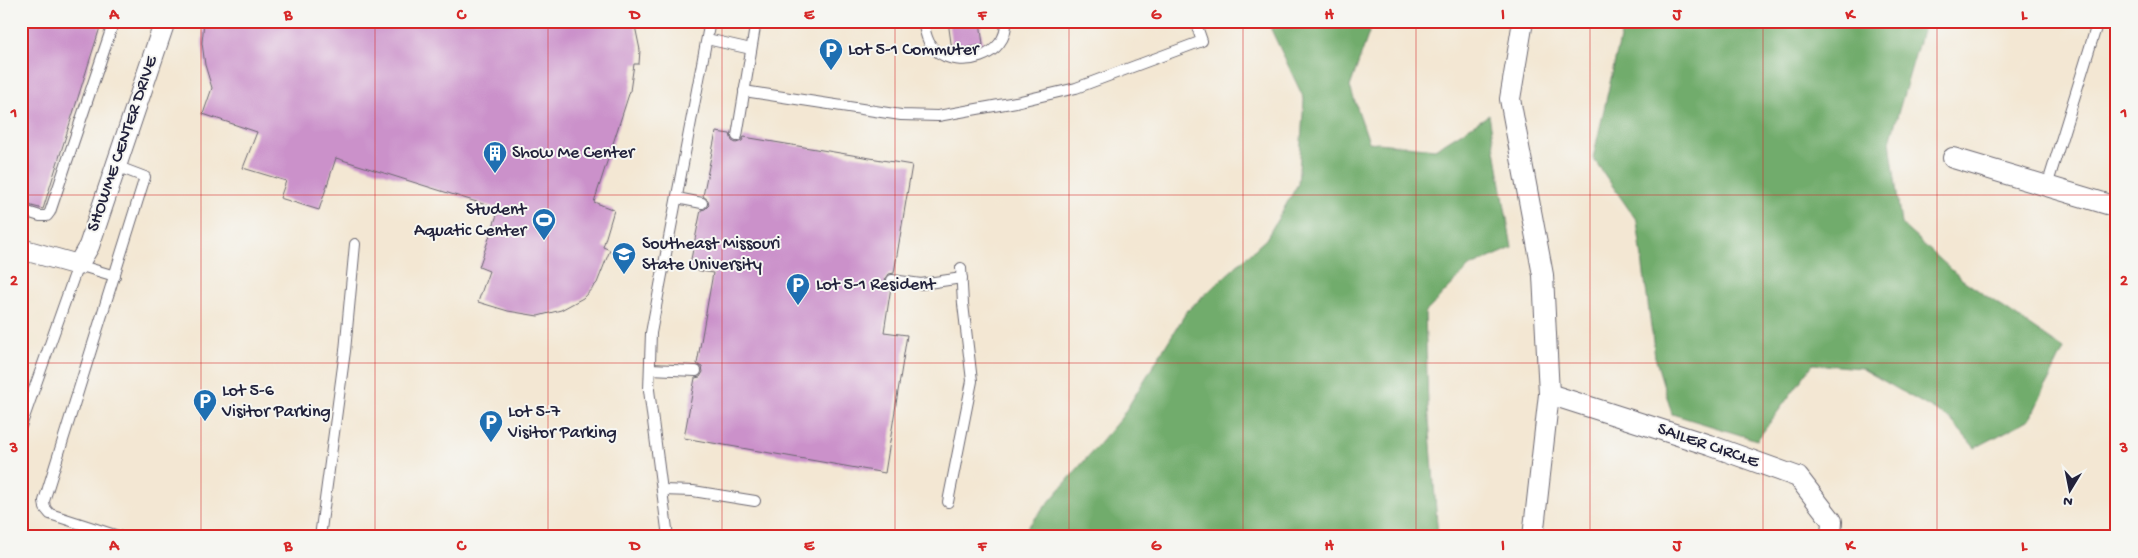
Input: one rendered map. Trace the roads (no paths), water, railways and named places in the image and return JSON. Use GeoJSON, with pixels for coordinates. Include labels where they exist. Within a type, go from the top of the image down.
{"type":"FeatureCollection","features":[{"type":"Feature","properties":{"kind":"street","name":"SHOWME CENTER DRIVE"},"geometry":{"type":"LineString","coordinates":[[78,266],[89,246],[165,21]]}},
{"type":"Feature","properties":{"kind":"street"},"geometry":{"type":"LineString","coordinates":[[1523,21],[1510,99],[1543,275],[1549,394],[1533,537]]}},
{"type":"Feature","properties":{"kind":"street"},"geometry":{"type":"LineString","coordinates":[[1953,158],[2117,207]]}},
{"type":"Feature","properties":{"kind":"street"},"geometry":{"type":"LineString","coordinates":[[21,249],[78,266]]}},
{"type":"Feature","properties":{"kind":"street","name":"SAILER CIRCLE"},"geometry":{"type":"LineString","coordinates":[[1549,394],[1709,445],[1798,477],[1832,521],[1831,537]]}},
{"type":"Feature","properties":{"kind":"lane"},"geometry":{"type":"LineString","coordinates":[[21,210],[40,216],[46,216],[50,212],[114,21]]}},
{"type":"Feature","properties":{"kind":"lane"},"geometry":{"type":"LineString","coordinates":[[668,537],[649,390],[651,333],[710,21]]}},
{"type":"Feature","properties":{"kind":"lane"},"geometry":{"type":"LineString","coordinates":[[737,136],[756,21]]}},
{"type":"Feature","properties":{"kind":"lane"},"geometry":{"type":"LineString","coordinates":[[923,21],[926,36],[934,50],[947,57],[964,60],[982,58],[991,51],[1000,42],[1007,28],[1006,21]]}},
{"type":"Feature","properties":{"kind":"lane"},"geometry":{"type":"LineString","coordinates":[[744,91],[901,115],[938,116],[1016,102],[1076,88],[1202,40],[1195,21]]}},
{"type":"Feature","properties":{"kind":"lane"},"geometry":{"type":"LineString","coordinates":[[2048,186],[2098,21]]}},
{"type":"Feature","properties":{"kind":"lane"},"geometry":{"type":"LineString","coordinates":[[706,39],[751,49]]}},
{"type":"Feature","properties":{"kind":"lane"},"geometry":{"type":"LineString","coordinates":[[116,166],[145,177],[44,501],[45,508],[50,514],[121,537]]}},
{"type":"Feature","properties":{"kind":"lane"},"geometry":{"type":"LineString","coordinates":[[676,198],[702,203]]}},
{"type":"Feature","properties":{"kind":"lane"},"geometry":{"type":"LineString","coordinates":[[320,537],[345,351],[355,244]]}},
{"type":"Feature","properties":{"kind":"lane"},"geometry":{"type":"LineString","coordinates":[[21,426],[78,266],[115,276]]}},
{"type":"Feature","properties":{"kind":"lane"},"geometry":{"type":"LineString","coordinates":[[892,280],[921,284],[961,273],[972,381],[948,502]]}},
{"type":"Feature","properties":{"kind":"lane"},"geometry":{"type":"LineString","coordinates":[[650,370],[696,371]]}},
{"type":"Feature","properties":{"kind":"lane"},"geometry":{"type":"LineString","coordinates":[[662,490],[693,491],[755,502]]}},
{"type":"Feature","properties":{"kind":"place","name":"Lot 5-1 Commuter"},"geometry":{"type":"Point","coordinates":[831,71]}},
{"type":"Feature","properties":{"kind":"place","name":"Show Me Center"},"geometry":{"type":"Point","coordinates":[495,174]}},
{"type":"Feature","properties":{"kind":"place","name":"Student Aquatic Center"},"geometry":{"type":"Point","coordinates":[544,241]}},
{"type":"Feature","properties":{"kind":"place","name":"Southeast Missouri State University"},"geometry":{"type":"Point","coordinates":[624,275]}},
{"type":"Feature","properties":{"kind":"place","name":"Lot 5-1 Resident"},"geometry":{"type":"Point","coordinates":[798,306]}},
{"type":"Feature","properties":{"kind":"place","name":"Lot 5-6 Visitor Parking"},"geometry":{"type":"Point","coordinates":[205,422]}},
{"type":"Feature","properties":{"kind":"place","name":"Lot 5-7 Visitor Parking"},"geometry":{"type":"Point","coordinates":[491,443]}}]}
